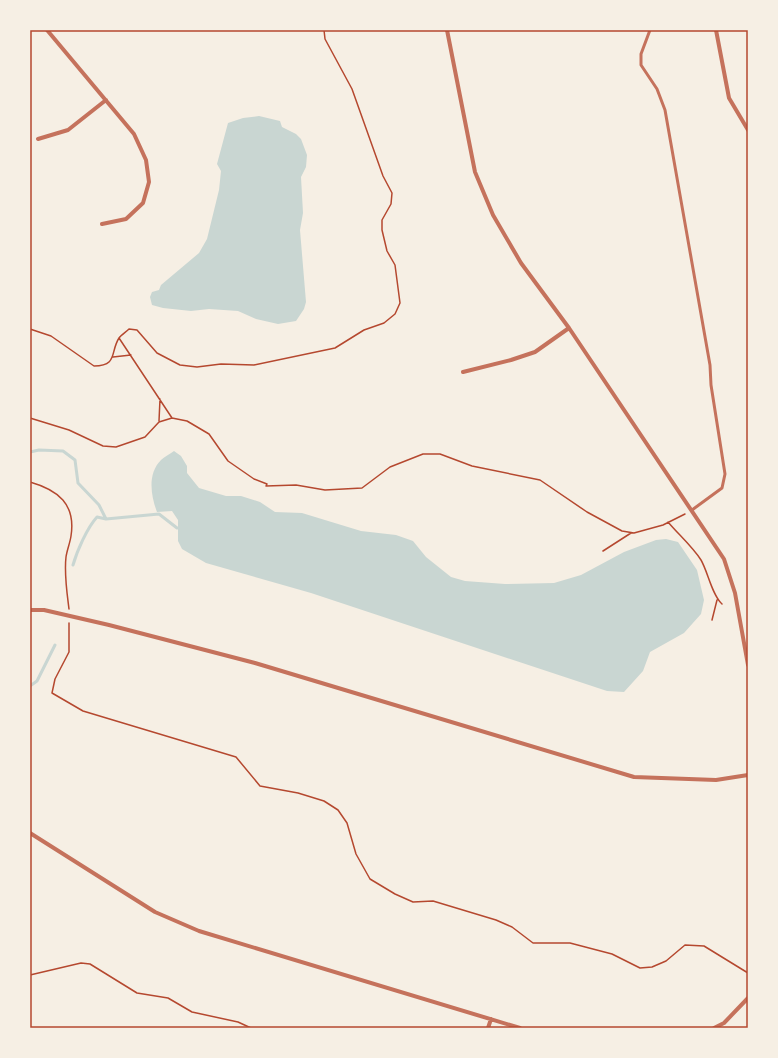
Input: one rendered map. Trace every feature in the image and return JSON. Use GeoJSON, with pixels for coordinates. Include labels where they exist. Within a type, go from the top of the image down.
{"type":"FeatureCollection","features":[{"type":"Feature","properties":{"kind":"street"},"geometry":{"type":"LineString","coordinates":[[47,30],[134,134],[146,160],[148,182],[143,203],[126,219],[102,224]]}},
{"type":"Feature","properties":{"kind":"street"},"geometry":{"type":"LineString","coordinates":[[447,30],[474,172],[493,215],[521,263],[569,328],[724,559],[735,593],[748,665]]}},
{"type":"Feature","properties":{"kind":"street"},"geometry":{"type":"LineString","coordinates":[[716,30],[729,98],[748,130]]}},
{"type":"Feature","properties":{"kind":"street"},"geometry":{"type":"LineString","coordinates":[[38,139],[68,130],[106,100]]}},
{"type":"Feature","properties":{"kind":"street"},"geometry":{"type":"LineString","coordinates":[[463,372],[511,360],[535,352],[569,328]]}},
{"type":"Feature","properties":{"kind":"street"},"geometry":{"type":"LineString","coordinates":[[30,610],[44,610],[255,663],[634,777],[716,780],[748,775]]}},
{"type":"Feature","properties":{"kind":"street"},"geometry":{"type":"LineString","coordinates":[[30,833],[155,912],[199,931],[520,1028]]}},
{"type":"Feature","properties":{"kind":"street"},"geometry":{"type":"LineString","coordinates":[[714,1028],[724,1023],[748,998]]}},
{"type":"Feature","properties":{"kind":"street"},"geometry":{"type":"LineString","coordinates":[[488,1028],[491,1019]]}},
{"type":"Feature","properties":{"kind":"lane"},"geometry":{"type":"LineString","coordinates":[[650,30],[640,59],[641,65],[657,88],[665,110],[710,365],[711,385],[726,474],[722,488],[692,510]]}},
{"type":"Feature","properties":{"kind":"path"},"geometry":{"type":"LineString","coordinates":[[30,328],[50,336],[94,366],[102,366],[110,362],[119,338],[129,329],[137,330],[156,354],[180,365],[197,367],[221,364],[254,365],[335,348],[364,330],[384,324],[394,314],[400,303],[395,265],[387,251],[382,230],[382,220],[391,204],[392,193],[383,176],[352,88],[325,39],[324,30]]}},
{"type":"Feature","properties":{"kind":"path"},"geometry":{"type":"LineString","coordinates":[[119,338],[172,418]]}},
{"type":"Feature","properties":{"kind":"path"},"geometry":{"type":"LineString","coordinates":[[113,357],[131,356]]}},
{"type":"Feature","properties":{"kind":"path"},"geometry":{"type":"LineString","coordinates":[[159,422],[160,399]]}},
{"type":"Feature","properties":{"kind":"path"},"geometry":{"type":"LineString","coordinates":[[30,418],[69,430],[103,446],[116,447],[145,436],[159,422],[172,418],[187,421],[209,434],[228,461],[254,479],[267,484],[266,486],[296,485],[325,490],[362,488],[390,467],[423,454],[440,454],[472,466],[540,480],[587,512],[622,531],[634,534],[668,522],[692,510]]}},
{"type":"Feature","properties":{"kind":"path"},"geometry":{"type":"LineString","coordinates":[[30,482],[46,486],[61,497],[70,509],[72,535],[66,558],[69,652],[55,679],[52,693],[83,711],[236,757],[260,786],[298,793],[324,801],[338,810],[347,823],[356,854],[370,879],[395,894],[413,902],[433,901],[496,920],[512,927],[533,943],[570,943],[612,954],[640,968],[652,967],[666,961],[685,945],[704,946],[748,973]]}},
{"type":"Feature","properties":{"kind":"path"},"geometry":{"type":"LineString","coordinates":[[668,522],[700,559],[710,578],[717,600],[712,620]]}},
{"type":"Feature","properties":{"kind":"path"},"geometry":{"type":"LineString","coordinates":[[603,551],[631,533]]}},
{"type":"Feature","properties":{"kind":"path"},"geometry":{"type":"LineString","coordinates":[[717,600],[722,604]]}},
{"type":"Feature","properties":{"kind":"path"},"geometry":{"type":"LineString","coordinates":[[30,975],[81,963],[90,964],[137,993],[168,998],[192,1012],[238,1022],[250,1028]]}},
{"type":"Feature","properties":{"kind":"shaded area"},"geometry":{"type":"Polygon","coordinates":[[[259,116],[280,121],[282,127],[296,134],[301,139],[307,155],[306,167],[301,177],[303,213],[300,230],[306,302],[304,309],[296,321],[278,324],[256,319],[238,311],[209,309],[191,311],[163,308],[152,305],[150,297],[152,292],[159,290],[161,285],[199,253],[207,239],[219,190],[221,171],[217,164],[228,123],[243,118],[259,116]]]}},
{"type":"Feature","properties":{"kind":"shaded area"},"geometry":{"type":"Polygon","coordinates":[[[174,451],[181,456],[187,466],[187,473],[199,488],[226,496],[241,496],[260,502],[275,512],[302,513],[361,531],[396,535],[413,541],[426,557],[451,577],[465,581],[505,584],[554,583],[581,575],[624,552],[656,540],[666,539],[678,542],[697,570],[704,600],[701,614],[684,633],[650,652],[643,671],[624,692],[607,691],[311,593],[206,563],[182,549],[178,541],[178,520],[172,511],[157,512],[155,506],[152,492],[152,478],[154,472],[161,460],[174,451]]]}},
{"type":"Feature","properties":{"kind":"waterway"},"geometry":{"type":"LineString","coordinates":[[30,452],[39,450],[63,451],[75,460],[78,483],[99,505],[106,519]]}},
{"type":"Feature","properties":{"kind":"waterway"},"geometry":{"type":"LineString","coordinates":[[73,565],[83,540],[97,517],[106,519],[159,514],[177,528]]}},
{"type":"Feature","properties":{"kind":"waterway"},"geometry":{"type":"LineString","coordinates":[[30,686],[37,681],[55,645]]}}]}
